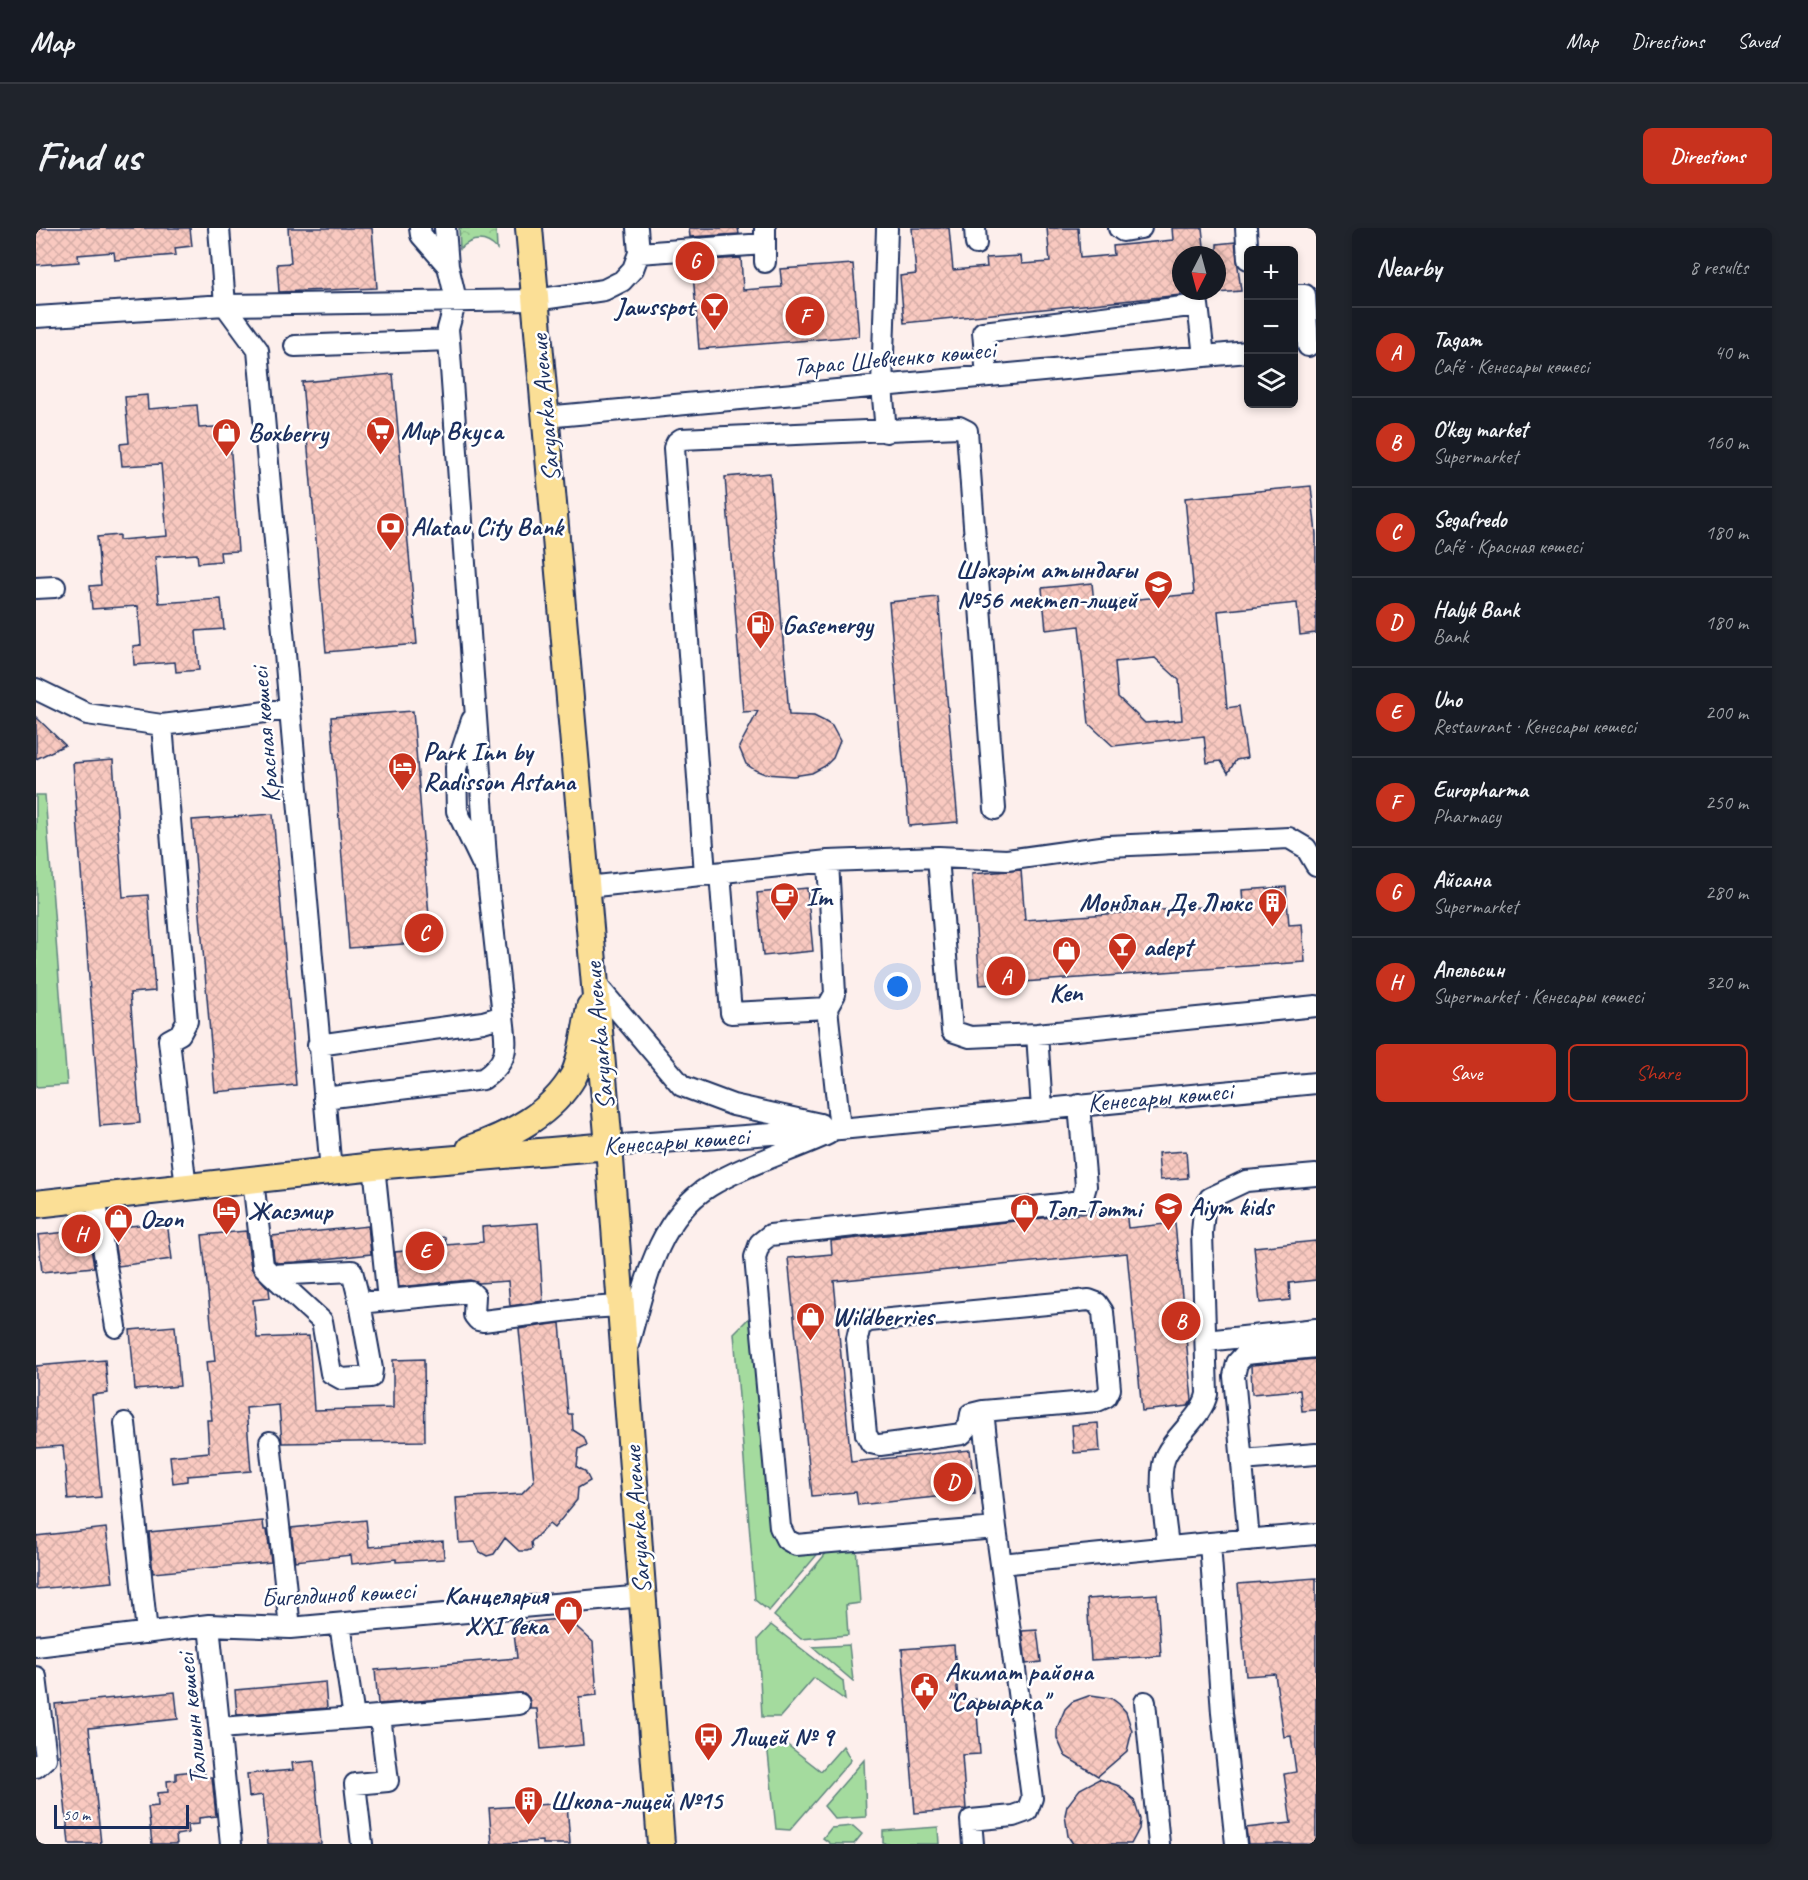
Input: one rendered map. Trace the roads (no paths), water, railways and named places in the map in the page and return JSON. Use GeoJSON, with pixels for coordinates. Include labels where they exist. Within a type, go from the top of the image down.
{"type":"FeatureCollection","features":[{"type":"Feature","properties":{"kind":"main road","name":"Saryarka Avenue"},"geometry":{"type":"LineString","coordinates":[[530,228],[609,1146],[664,1838]]}},
{"type":"Feature","properties":{"kind":"main road"},"geometry":{"type":"LineString","coordinates":[[436,1161],[518,1130],[552,1103],[574,1074],[595,983]]}},
{"type":"Feature","properties":{"kind":"main road","name":"Кенесары көшесі"},"geometry":{"type":"LineString","coordinates":[[36,1204],[374,1166],[609,1146]]}},
{"type":"Feature","properties":{"kind":"street"},"geometry":{"type":"LineString","coordinates":[[219,228],[225,305]]}},
{"type":"Feature","properties":{"kind":"street"},"geometry":{"type":"LineString","coordinates":[[420,228],[421,235],[448,266]]}},
{"type":"Feature","properties":{"kind":"street"},"geometry":{"type":"LineString","coordinates":[[324,1098],[483,1078],[499,1068],[506,1048],[487,871],[475,712],[448,329],[456,300],[448,266],[445,228]]}},
{"type":"Feature","properties":{"kind":"street"},"geometry":{"type":"LineString","coordinates":[[36,317],[225,305],[535,300],[604,290],[622,281],[633,269],[639,253],[637,228]]}},
{"type":"Feature","properties":{"kind":"street"},"geometry":{"type":"LineString","coordinates":[[886,432],[882,386],[887,228]]}},
{"type":"Feature","properties":{"kind":"street"},"geometry":{"type":"LineString","coordinates":[[1119,228],[1123,231],[1141,228]]}},
{"type":"Feature","properties":{"kind":"street"},"geometry":{"type":"LineString","coordinates":[[1246,228],[1247,246]]}},
{"type":"Feature","properties":{"kind":"street"},"geometry":{"type":"LineString","coordinates":[[639,253],[765,245]]}},
{"type":"Feature","properties":{"kind":"street"},"geometry":{"type":"LineString","coordinates":[[1305,295],[1306,346]]}},
{"type":"Feature","properties":{"kind":"street","name":"Красная көшесі"},"geometry":{"type":"LineString","coordinates":[[225,305],[258,350],[318,1045],[332,1171]]}},
{"type":"Feature","properties":{"kind":"street"},"geometry":{"type":"LineString","coordinates":[[987,376],[983,332],[1198,305],[1204,356]]}},
{"type":"Feature","properties":{"kind":"street"},"geometry":{"type":"LineString","coordinates":[[295,346],[449,339]]}},
{"type":"Feature","properties":{"kind":"street","name":"Тарас Шевченко көшесі"},"geometry":{"type":"LineString","coordinates":[[545,417],[1244,352]]}},
{"type":"Feature","properties":{"kind":"street"},"geometry":{"type":"LineString","coordinates":[[705,874],[674,448],[681,440],[959,427],[967,431],[995,809]]}},
{"type":"Feature","properties":{"kind":"street"},"geometry":{"type":"LineString","coordinates":[[36,689],[87,714],[162,725],[290,709]]}},
{"type":"Feature","properties":{"kind":"street"},"geometry":{"type":"LineString","coordinates":[[162,725],[187,1021],[180,1034],[169,1040],[186,1188]]}},
{"type":"Feature","properties":{"kind":"street"},"geometry":{"type":"LineString","coordinates":[[586,887],[828,861],[938,857],[1007,860],[1108,846],[1289,838],[1306,848],[1316,865]]}},
{"type":"Feature","properties":{"kind":"street"},"geometry":{"type":"LineString","coordinates":[[938,857],[952,1031],[970,1037],[1037,1034],[1316,1006]]}},
{"type":"Feature","properties":{"kind":"street"},"geometry":{"type":"LineString","coordinates":[[828,861],[836,993],[827,1008],[840,1129]]}},
{"type":"Feature","properties":{"kind":"street"},"geometry":{"type":"LineString","coordinates":[[705,874],[720,873],[731,1013],[827,1008]]}},
{"type":"Feature","properties":{"kind":"street"},"geometry":{"type":"LineString","coordinates":[[595,983],[682,1086],[733,1105],[840,1129]]}},
{"type":"Feature","properties":{"kind":"street"},"geometry":{"type":"LineString","coordinates":[[318,1045],[483,1022],[503,1016]]}},
{"type":"Feature","properties":{"kind":"street"},"geometry":{"type":"LineString","coordinates":[[1037,1034],[1042,1109]]}},
{"type":"Feature","properties":{"kind":"street","name":"Кенесары көшесі"},"geometry":{"type":"LineString","coordinates":[[609,1146],[840,1129],[1316,1083]]}},
{"type":"Feature","properties":{"kind":"street"},"geometry":{"type":"LineString","coordinates":[[996,1528],[796,1545],[786,1539],[780,1527],[755,1257],[760,1243],[770,1235],[1082,1200],[1086,1186],[1079,1105]]}},
{"type":"Feature","properties":{"kind":"street"},"geometry":{"type":"LineString","coordinates":[[625,1356],[651,1269],[663,1237],[677,1214],[709,1186],[840,1129]]}},
{"type":"Feature","properties":{"kind":"street"},"geometry":{"type":"LineString","coordinates":[[374,1166],[388,1300]]}},
{"type":"Feature","properties":{"kind":"street"},"geometry":{"type":"LineString","coordinates":[[1168,1547],[1162,1467],[1178,1436],[1206,1401],[1202,1233],[1204,1211],[1210,1198],[1246,1181],[1316,1175]]}},
{"type":"Feature","properties":{"kind":"street"},"geometry":{"type":"LineString","coordinates":[[253,1180],[263,1266],[272,1275],[322,1321],[331,1373],[342,1379],[371,1377],[372,1369],[352,1271],[272,1275]]}},
{"type":"Feature","properties":{"kind":"street"},"geometry":{"type":"LineString","coordinates":[[94,1197],[116,1327]]}},
{"type":"Feature","properties":{"kind":"street"},"geometry":{"type":"LineString","coordinates":[[360,1303],[471,1292],[475,1296],[474,1315],[478,1320],[483,1321],[621,1306]]}},
{"type":"Feature","properties":{"kind":"street"},"geometry":{"type":"LineString","coordinates":[[1089,1300],[1097,1303],[1103,1312],[1110,1389],[1106,1397],[1097,1401],[983,1411],[971,1414],[969,1426],[962,1434],[880,1445],[871,1443],[866,1434],[858,1339],[860,1326],[869,1321],[892,1318],[1089,1300]]}},
{"type":"Feature","properties":{"kind":"street"},"geometry":{"type":"LineString","coordinates":[[1206,1341],[1316,1329]]}},
{"type":"Feature","properties":{"kind":"street"},"geometry":{"type":"LineString","coordinates":[[1250,1540],[1234,1376],[1237,1363],[1245,1354],[1316,1347]]}},
{"type":"Feature","properties":{"kind":"street"},"geometry":{"type":"LineString","coordinates":[[973,1844],[971,1820],[1013,1816],[1027,1811],[1032,1798],[983,1411]]}},
{"type":"Feature","properties":{"kind":"street"},"geometry":{"type":"LineString","coordinates":[[125,1423],[147,1633]]}},
{"type":"Feature","properties":{"kind":"street"},"geometry":{"type":"LineString","coordinates":[[270,1442],[290,1628]]}},
{"type":"Feature","properties":{"kind":"street"},"geometry":{"type":"LineString","coordinates":[[1242,1460],[1316,1454]]}},
{"type":"Feature","properties":{"kind":"street"},"geometry":{"type":"LineString","coordinates":[[1001,1564],[1316,1534]]}},
{"type":"Feature","properties":{"kind":"street"},"geometry":{"type":"LineString","coordinates":[[1210,1543],[1222,1713],[1236,1844]]}},
{"type":"Feature","properties":{"kind":"street","name":"Бигелдинов көшесі"},"geometry":{"type":"LineString","coordinates":[[36,1646],[209,1625],[290,1628],[643,1596]]}},
{"type":"Feature","properties":{"kind":"street"},"geometry":{"type":"LineString","coordinates":[[340,1624],[354,1719]]}},
{"type":"Feature","properties":{"kind":"street","name":"Талшын көшесі"},"geometry":{"type":"LineString","coordinates":[[209,1625],[231,1844]]}},
{"type":"Feature","properties":{"kind":"street"},"geometry":{"type":"LineString","coordinates":[[36,1677],[46,1758],[36,1767]]}},
{"type":"Feature","properties":{"kind":"street"},"geometry":{"type":"LineString","coordinates":[[1145,1702],[1159,1844]]}},
{"type":"Feature","properties":{"kind":"street"},"geometry":{"type":"LineString","coordinates":[[220,1728],[519,1704]]}},
{"type":"Feature","properties":{"kind":"street"},"geometry":{"type":"LineString","coordinates":[[362,1844],[355,1784],[388,1781],[380,1716]]}},
{"type":"Feature","properties":{"kind":"place","name":"Айсана"},"geometry":{"type":"Point","coordinates":[695,261]}},
{"type":"Feature","properties":{"kind":"place","name":"Europharma"},"geometry":{"type":"Point","coordinates":[805,316]}},
{"type":"Feature","properties":{"kind":"place","name":"Jawsspot"},"geometry":{"type":"Point","coordinates":[715,332]}},
{"type":"Feature","properties":{"kind":"place","name":"Мир Вкуса"},"geometry":{"type":"Point","coordinates":[380,456]}},
{"type":"Feature","properties":{"kind":"place","name":"Boxberry"},"geometry":{"type":"Point","coordinates":[227,458]}},
{"type":"Feature","properties":{"kind":"place","name":"Alatau City Bank"},"geometry":{"type":"Point","coordinates":[390,552]}},
{"type":"Feature","properties":{"kind":"place","name":"Шәкәрім атындағы №56 мектеп-лицей"},"geometry":{"type":"Point","coordinates":[1158,610]}},
{"type":"Feature","properties":{"kind":"place","name":"Gasenergy"},"geometry":{"type":"Point","coordinates":[761,650]}},
{"type":"Feature","properties":{"kind":"place","name":"Park Inn by Radisson Astana"},"geometry":{"type":"Point","coordinates":[402,792]}},
{"type":"Feature","properties":{"kind":"place","name":"Im"},"geometry":{"type":"Point","coordinates":[785,922]}},
{"type":"Feature","properties":{"kind":"place","name":"Монблан Де Люкс"},"geometry":{"type":"Point","coordinates":[1273,928]}},
{"type":"Feature","properties":{"kind":"place","name":"Segafredo"},"geometry":{"type":"Point","coordinates":[424,933]}},
{"type":"Feature","properties":{"kind":"place","name":"adept"},"geometry":{"type":"Point","coordinates":[1122,972]}},
{"type":"Feature","properties":{"kind":"place","name":"Tagam"},"geometry":{"type":"Point","coordinates":[1006,976]}},
{"type":"Feature","properties":{"kind":"place","name":"Ken"},"geometry":{"type":"Point","coordinates":[1066,976]}},
{"type":"Feature","properties":{"kind":"place","name":"Aiym kids"},"geometry":{"type":"Point","coordinates":[1168,1232]}},
{"type":"Feature","properties":{"kind":"place","name":"Апельсин"},"geometry":{"type":"Point","coordinates":[81,1234]}},
{"type":"Feature","properties":{"kind":"place","name":"Тәп-Тәтті"},"geometry":{"type":"Point","coordinates":[1024,1234]}},
{"type":"Feature","properties":{"kind":"place","name":"Жасэмир"},"geometry":{"type":"Point","coordinates":[227,1236]}},
{"type":"Feature","properties":{"kind":"place","name":"Ozon"},"geometry":{"type":"Point","coordinates":[119,1244]}},
{"type":"Feature","properties":{"kind":"place","name":"Uno"},"geometry":{"type":"Point","coordinates":[425,1251]}},
{"type":"Feature","properties":{"kind":"place","name":"O'key market"},"geometry":{"type":"Point","coordinates":[1181,1321]}},
{"type":"Feature","properties":{"kind":"place","name":"Wildberries"},"geometry":{"type":"Point","coordinates":[811,1342]}},
{"type":"Feature","properties":{"kind":"place","name":"Halyk Bank"},"geometry":{"type":"Point","coordinates":[953,1482]}},
{"type":"Feature","properties":{"kind":"place","name":"Канцелярия XXI века"},"geometry":{"type":"Point","coordinates":[569,1636]}},
{"type":"Feature","properties":{"kind":"place","name":"Акимат района \"Сарыарка\""},"geometry":{"type":"Point","coordinates":[924,1712]}},
{"type":"Feature","properties":{"kind":"place","name":"Лицей № 9"},"geometry":{"type":"Point","coordinates":[708,1762]}},
{"type":"Feature","properties":{"kind":"place","name":"Школа-лицей №15"},"geometry":{"type":"Point","coordinates":[529,1826]}}]}
